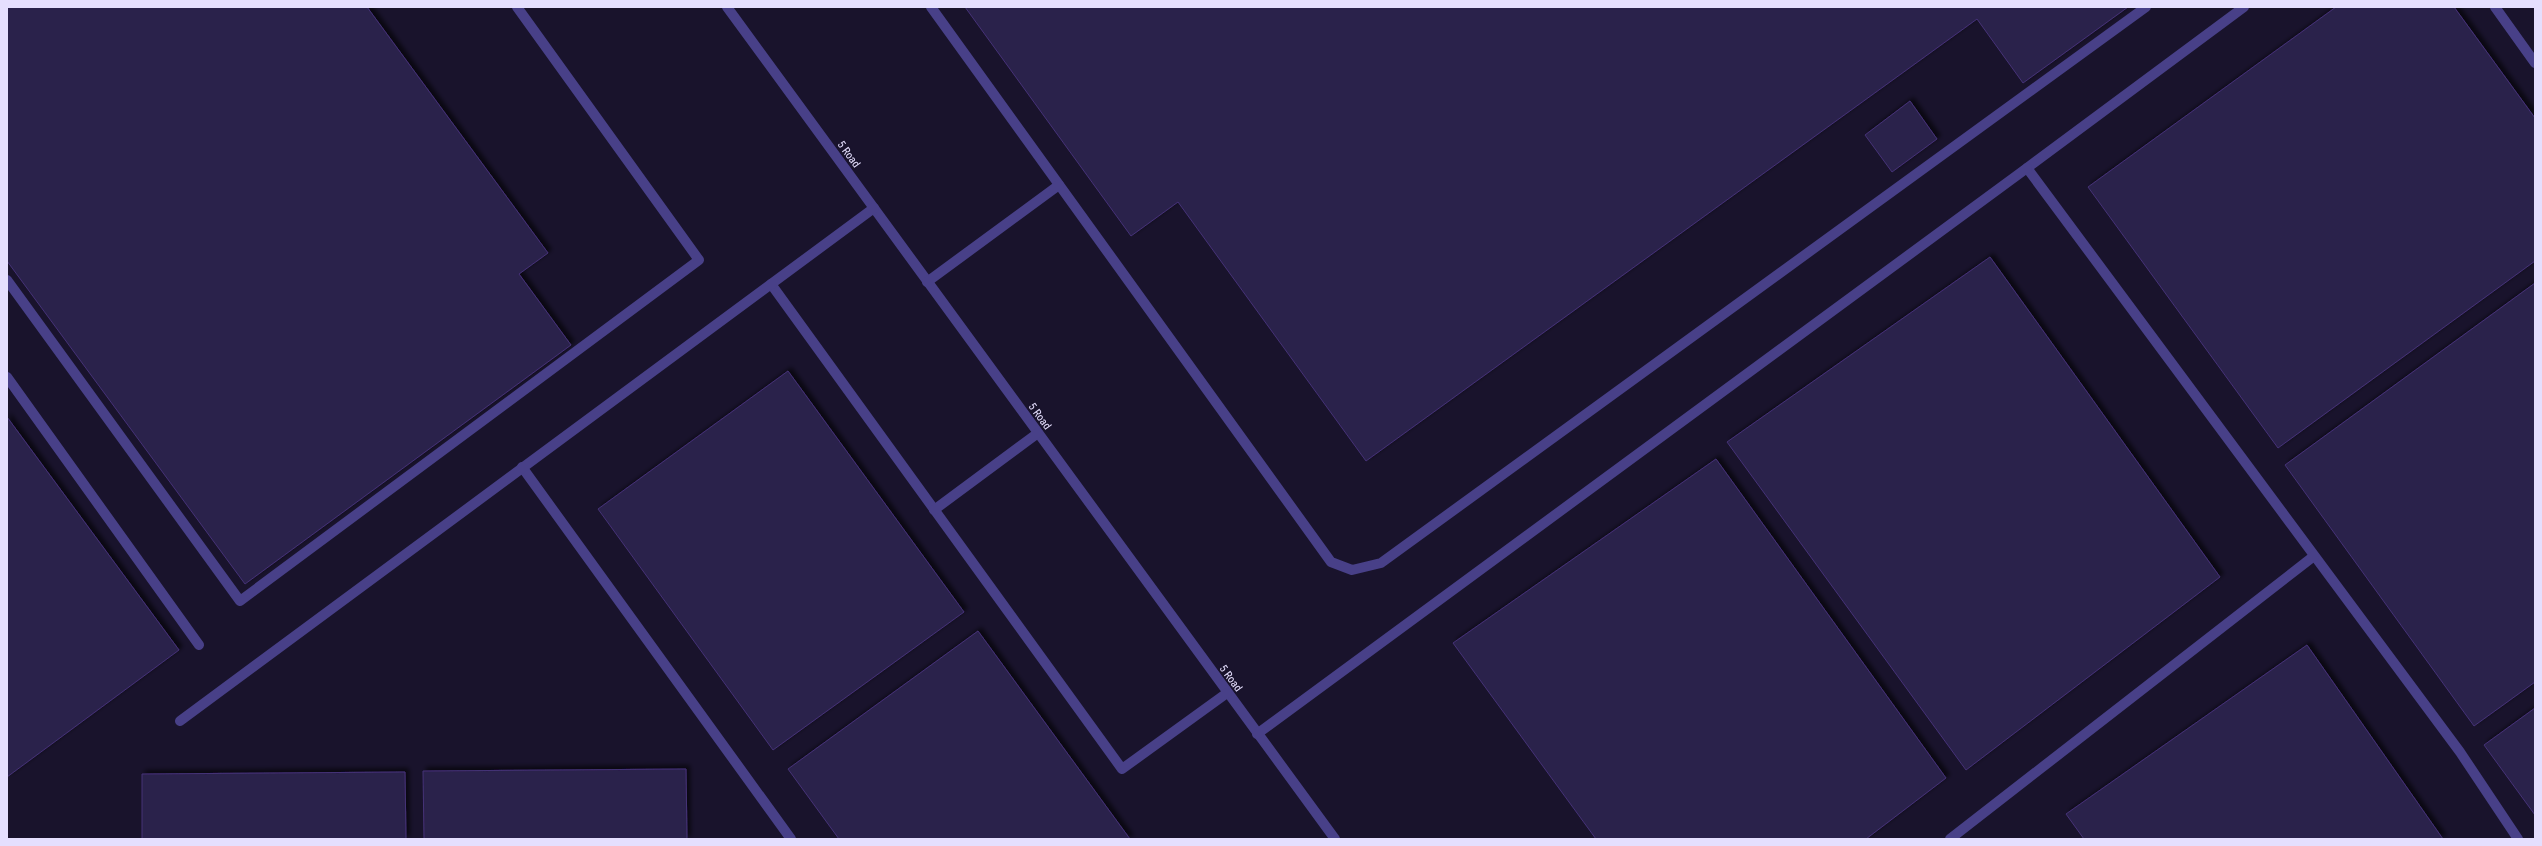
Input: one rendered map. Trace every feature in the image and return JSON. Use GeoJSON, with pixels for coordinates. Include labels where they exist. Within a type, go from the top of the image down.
{"type":"FeatureCollection","features":[{"type":"Feature","properties":{"kind":"street"},"geometry":{"type":"LineString","coordinates":[[7,280],[240,600],[699,260],[517,7]]}},
{"type":"Feature","properties":{"kind":"street","name":"5 Road"},"geometry":{"type":"LineString","coordinates":[[727,7],[1335,839]]}},
{"type":"Feature","properties":{"kind":"street"},"geometry":{"type":"LineString","coordinates":[[931,7],[1331,562],[1352,570],[1381,564],[2146,7]]}},
{"type":"Feature","properties":{"kind":"street"},"geometry":{"type":"LineString","coordinates":[[1257,734],[2244,7]]}},
{"type":"Feature","properties":{"kind":"street"},"geometry":{"type":"LineString","coordinates":[[2495,7],[2535,63]]}},
{"type":"Feature","properties":{"kind":"street"},"geometry":{"type":"LineString","coordinates":[[2027,168],[2460,752],[2518,839]]}},
{"type":"Feature","properties":{"kind":"street"},"geometry":{"type":"LineString","coordinates":[[928,282],[1059,185]]}},
{"type":"Feature","properties":{"kind":"street"},"geometry":{"type":"LineString","coordinates":[[180,721],[874,208]]}},
{"type":"Feature","properties":{"kind":"street"},"geometry":{"type":"LineString","coordinates":[[771,284],[1122,770],[1227,693]]}},
{"type":"Feature","properties":{"kind":"street"},"geometry":{"type":"LineString","coordinates":[[7,377],[199,645]]}},
{"type":"Feature","properties":{"kind":"street"},"geometry":{"type":"LineString","coordinates":[[934,510],[1038,433]]}},
{"type":"Feature","properties":{"kind":"street"},"geometry":{"type":"LineString","coordinates":[[522,467],[791,839]]}},
{"type":"Feature","properties":{"kind":"street"},"geometry":{"type":"LineString","coordinates":[[1950,839],[2314,556]]}},
{"type":"Feature","properties":{"kind":"building"},"geometry":{"type":"Polygon","coordinates":[[[7,7],[367,7],[548,253],[519,274],[571,345],[245,584],[7,261],[7,7]]]}},
{"type":"Feature","properties":{"kind":"building"},"geometry":{"type":"Polygon","coordinates":[[[965,7],[2128,7],[2023,83],[1977,19],[1366,461],[1178,202],[1131,236],[965,7]]]}},
{"type":"Feature","properties":{"kind":"building"},"geometry":{"type":"Polygon","coordinates":[[[2336,7],[2454,7],[2535,118],[2535,261],[2278,448],[2088,187],[2336,7]]]}},
{"type":"Feature","properties":{"kind":"building"},"geometry":{"type":"Polygon","coordinates":[[[1910,101],[1937,139],[1892,172],[1865,135],[1910,101]]]}},
{"type":"Feature","properties":{"kind":"building"},"geometry":{"type":"Polygon","coordinates":[[[1990,257],[2220,577],[1966,770],[1727,442],[1990,257]]]}},
{"type":"Feature","properties":{"kind":"building"},"geometry":{"type":"Polygon","coordinates":[[[2535,283],[2535,682],[2474,726],[2285,465],[2535,283]]]}},
{"type":"Feature","properties":{"kind":"building"},"geometry":{"type":"Polygon","coordinates":[[[788,371],[964,612],[773,750],[598,509],[788,371]]]}},
{"type":"Feature","properties":{"kind":"building"},"geometry":{"type":"Polygon","coordinates":[[[7,417],[179,650],[7,777],[7,417]]]}},
{"type":"Feature","properties":{"kind":"building"},"geometry":{"type":"Polygon","coordinates":[[[1716,459],[1946,778],[1866,839],[1596,839],[1453,643],[1716,459]]]}},
{"type":"Feature","properties":{"kind":"building"},"geometry":{"type":"Polygon","coordinates":[[[978,631],[1130,839],[839,839],[788,769],[978,631]]]}},
{"type":"Feature","properties":{"kind":"building"},"geometry":{"type":"Polygon","coordinates":[[[2307,645],[2443,839],[2084,839],[2066,814],[2307,645]]]}},
{"type":"Feature","properties":{"kind":"building"},"geometry":{"type":"Polygon","coordinates":[[[2535,708],[2535,815],[2484,745],[2535,708]]]}},
{"type":"Feature","properties":{"kind":"building"},"geometry":{"type":"Polygon","coordinates":[[[686,769],[687,839],[424,839],[423,771],[686,769]]]}},
{"type":"Feature","properties":{"kind":"building"},"geometry":{"type":"Polygon","coordinates":[[[405,772],[406,839],[142,839],[142,774],[405,772]]]}}]}
